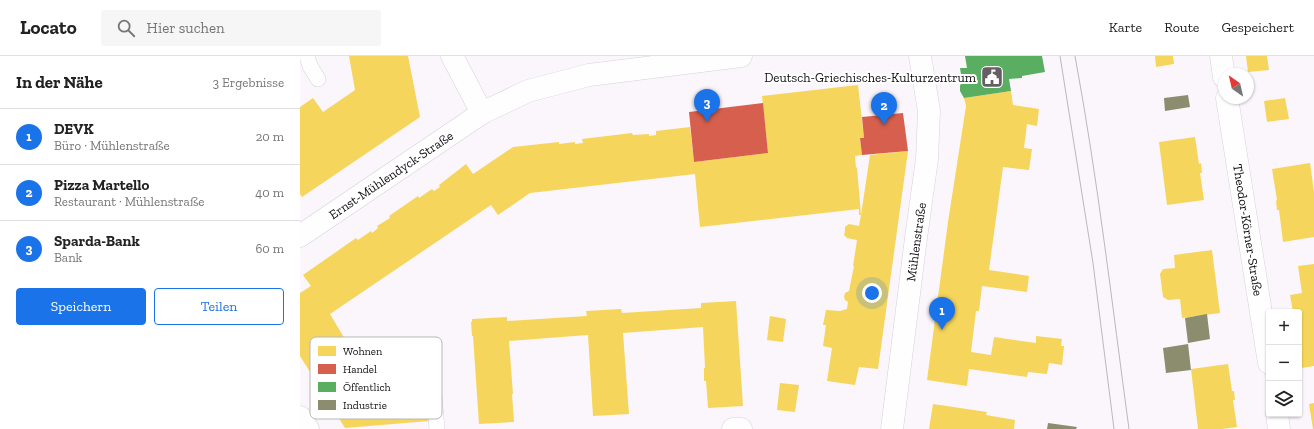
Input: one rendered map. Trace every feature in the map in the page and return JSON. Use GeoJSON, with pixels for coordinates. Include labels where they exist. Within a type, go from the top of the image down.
{"type":"FeatureCollection","features":[{"type":"Feature","properties":{"kind":"street"},"geometry":{"type":"LineString","coordinates":[[452,56],[482,113]]}},
{"type":"Feature","properties":{"kind":"street","name":"Ernst-Mühlendyck-Straße"},"geometry":{"type":"LineString","coordinates":[[300,236],[482,113],[528,91],[643,62],[741,56]]}},
{"type":"Feature","properties":{"kind":"street","name":"Mühlenstraße"},"geometry":{"type":"LineString","coordinates":[[892,429],[927,159],[929,111],[920,56]]}},
{"type":"Feature","properties":{"kind":"street"},"geometry":{"type":"LineString","coordinates":[[1221,56],[1223,68]]}},
{"type":"Feature","properties":{"kind":"street","name":"Theodor-Körner-Straße"},"geometry":{"type":"LineString","coordinates":[[1228,104],[1266,345]]}},
{"type":"Feature","properties":{"kind":"street"},"geometry":{"type":"LineString","coordinates":[[300,416],[308,429]]}},
{"type":"Feature","properties":{"kind":"street"},"geometry":{"type":"LineString","coordinates":[[1277,417],[1279,429]]}},
{"type":"Feature","properties":{"kind":"street"},"geometry":{"type":"LineString","coordinates":[[733,429],[741,429]]}},
{"type":"Feature","properties":{"kind":"lane"},"geometry":{"type":"LineString","coordinates":[[307,56],[310,66],[318,79]]}},
{"type":"Feature","properties":{"kind":"lane"},"geometry":{"type":"LineString","coordinates":[[436,419],[437,429]]}},
{"type":"Feature","properties":{"kind":"building: Wohnen"},"geometry":{"type":"Polygon","coordinates":[[[349,56],[408,56],[420,117],[302,197],[300,194],[300,107],[313,98],[323,112],[355,90],[349,56]]]}},
{"type":"Feature","properties":{"kind":"building: Wohnen"},"geometry":{"type":"Polygon","coordinates":[[[1155,56],[1173,56],[1174,64],[1156,67],[1155,56]]]}},
{"type":"Feature","properties":{"kind":"building: Wohnen"},"geometry":{"type":"Polygon","coordinates":[[[1246,56],[1267,56],[1269,70],[1254,71],[1254,68],[1248,68],[1246,56]]]}},
{"type":"Feature","properties":{"kind":"building: Wohnen"},"geometry":{"type":"Polygon","coordinates":[[[858,85],[864,138],[860,138],[862,155],[855,156],[861,215],[859,215],[859,209],[700,227],[695,174],[530,193],[498,215],[491,205],[330,314],[344,337],[310,337],[310,372],[300,356],[300,293],[311,286],[303,275],[356,238],[358,240],[371,231],[372,233],[378,228],[377,226],[390,218],[389,216],[418,196],[419,198],[432,189],[434,191],[440,187],[439,185],[466,164],[473,174],[513,147],[559,142],[559,144],[575,142],[575,144],[583,143],[582,139],[632,133],[633,135],[649,134],[649,136],[656,135],[656,131],[690,127],[694,162],[768,153],[762,96],[858,85]]]}},
{"type":"Feature","properties":{"kind":"building: Wohnen"},"geometry":{"type":"Polygon","coordinates":[[[1011,91],[1013,105],[1039,109],[1037,126],[1027,124],[1024,148],[1032,149],[1029,170],[1003,167],[989,270],[1029,276],[1027,292],[982,286],[979,311],[976,311],[971,352],[991,355],[994,337],[1036,343],[1036,336],[1062,339],[1061,346],[1064,346],[1062,365],[1049,363],[1047,374],[1028,372],[1027,377],[969,369],[967,386],[927,380],[948,222],[966,106],[964,98],[1011,91]]]}},
{"type":"Feature","properties":{"kind":"building: Wohnen"},"geometry":{"type":"Polygon","coordinates":[[[1285,98],[1289,119],[1267,122],[1264,101],[1285,98]]]}},
{"type":"Feature","properties":{"kind":"building: Wohnen"},"geometry":{"type":"Polygon","coordinates":[[[1195,137],[1199,164],[1201,163],[1202,173],[1200,173],[1204,200],[1167,205],[1159,142],[1195,137]]]}},
{"type":"Feature","properties":{"kind":"building: Wohnen"},"geometry":{"type":"Polygon","coordinates":[[[908,151],[878,369],[859,367],[855,385],[827,381],[832,348],[823,346],[826,325],[823,325],[826,310],[840,311],[847,309],[848,302],[844,297],[845,293],[849,291],[857,240],[847,238],[844,235],[845,227],[849,224],[859,226],[870,155],[908,151]]]}},
{"type":"Feature","properties":{"kind":"building: Wohnen"},"geometry":{"type":"Polygon","coordinates":[[[1310,163],[1314,192],[1314,237],[1283,242],[1272,169],[1310,163]]]}},
{"type":"Feature","properties":{"kind":"building: Wohnen"},"geometry":{"type":"Polygon","coordinates":[[[1212,250],[1220,313],[1182,318],[1180,299],[1168,300],[1163,297],[1160,274],[1163,269],[1175,268],[1174,255],[1212,250]]]}},
{"type":"Feature","properties":{"kind":"building: Wohnen"},"geometry":{"type":"Polygon","coordinates":[[[1314,264],[1314,366],[1302,368],[1302,309],[1292,309],[1290,295],[1302,293],[1298,266],[1314,264]]]}},
{"type":"Feature","properties":{"kind":"building: Wohnen"},"geometry":{"type":"Polygon","coordinates":[[[736,301],[743,406],[708,408],[706,381],[704,381],[705,368],[703,327],[623,333],[629,414],[593,416],[588,335],[509,341],[514,422],[479,424],[472,319],[507,317],[507,321],[587,316],[586,311],[621,309],[622,313],[701,308],[701,303],[736,301]]]}},
{"type":"Feature","properties":{"kind":"building: Wohnen"},"geometry":{"type":"Polygon","coordinates":[[[770,316],[786,319],[783,342],[767,340],[770,316]]]}},
{"type":"Feature","properties":{"kind":"building: Wohnen"},"geometry":{"type":"Polygon","coordinates":[[[1228,364],[1232,391],[1234,391],[1235,400],[1233,400],[1237,427],[1222,429],[1198,429],[1191,369],[1228,364]]]}},
{"type":"Feature","properties":{"kind":"building: Wohnen"},"geometry":{"type":"Polygon","coordinates":[[[780,383],[799,385],[795,412],[777,410],[780,383]]]}},
{"type":"Feature","properties":{"kind":"building: Wohnen"},"geometry":{"type":"Polygon","coordinates":[[[1314,403],[1314,429],[1313,429],[1309,404],[1314,403]]]}},
{"type":"Feature","properties":{"kind":"building: Wohnen"},"geometry":{"type":"Polygon","coordinates":[[[933,404],[987,412],[986,415],[1015,420],[1014,429],[929,429],[933,404]]]}},
{"type":"Feature","properties":{"kind":"building: Wohnen"},"geometry":{"type":"Polygon","coordinates":[[[339,419],[429,419],[429,421],[345,428],[339,419]]]}},
{"type":"Feature","properties":{"kind":"building: Handel"},"geometry":{"type":"Polygon","coordinates":[[[763,103],[768,153],[694,162],[689,112],[763,103]]]}},
{"type":"Feature","properties":{"kind":"building: Handel"},"geometry":{"type":"Polygon","coordinates":[[[903,113],[908,151],[862,155],[860,138],[864,138],[862,117],[903,113]]]}},
{"type":"Feature","properties":{"kind":"building: Öffentlich","name":"Deutsch-Griechisches-Kulturzentrum"},"geometry":{"type":"Polygon","coordinates":[[[965,56],[1042,56],[1045,72],[1022,76],[1022,78],[1009,79],[1011,91],[964,98],[960,91],[962,81],[960,68],[967,68],[965,56]]]}},
{"type":"Feature","properties":{"kind":"building: Industrie"},"geometry":{"type":"Polygon","coordinates":[[[1188,95],[1190,107],[1165,111],[1164,98],[1188,95]]]}},
{"type":"Feature","properties":{"kind":"building: Industrie"},"geometry":{"type":"Polygon","coordinates":[[[1207,314],[1210,339],[1188,343],[1185,318],[1207,314]]]}},
{"type":"Feature","properties":{"kind":"building: Industrie"},"geometry":{"type":"Polygon","coordinates":[[[1188,344],[1191,370],[1166,373],[1163,348],[1188,344]]]}},
{"type":"Feature","properties":{"kind":"building: Industrie"},"geometry":{"type":"Polygon","coordinates":[[[1048,423],[1077,427],[1076,429],[1047,429],[1048,423]]]}},
{"type":"Feature","properties":{"kind":"tram line"},"geometry":{"type":"LineString","coordinates":[[1060,56],[1093,263],[1114,429]]}},
{"type":"Feature","properties":{"kind":"tram line"},"geometry":{"type":"LineString","coordinates":[[1075,56],[1098,196],[1129,429]]}},
{"type":"Feature","properties":{"kind":"place","name":"Deutsch-Griechisches-Kulturzentrum"},"geometry":{"type":"Point","coordinates":[992,77]}},
{"type":"Feature","properties":{"kind":"place","name":"Sparda-Bank"},"geometry":{"type":"Point","coordinates":[707,122]}},
{"type":"Feature","properties":{"kind":"place","name":"Pizza Martello"},"geometry":{"type":"Point","coordinates":[884,125]}},
{"type":"Feature","properties":{"kind":"place","name":"DEVK"},"geometry":{"type":"Point","coordinates":[942,330]}}]}
